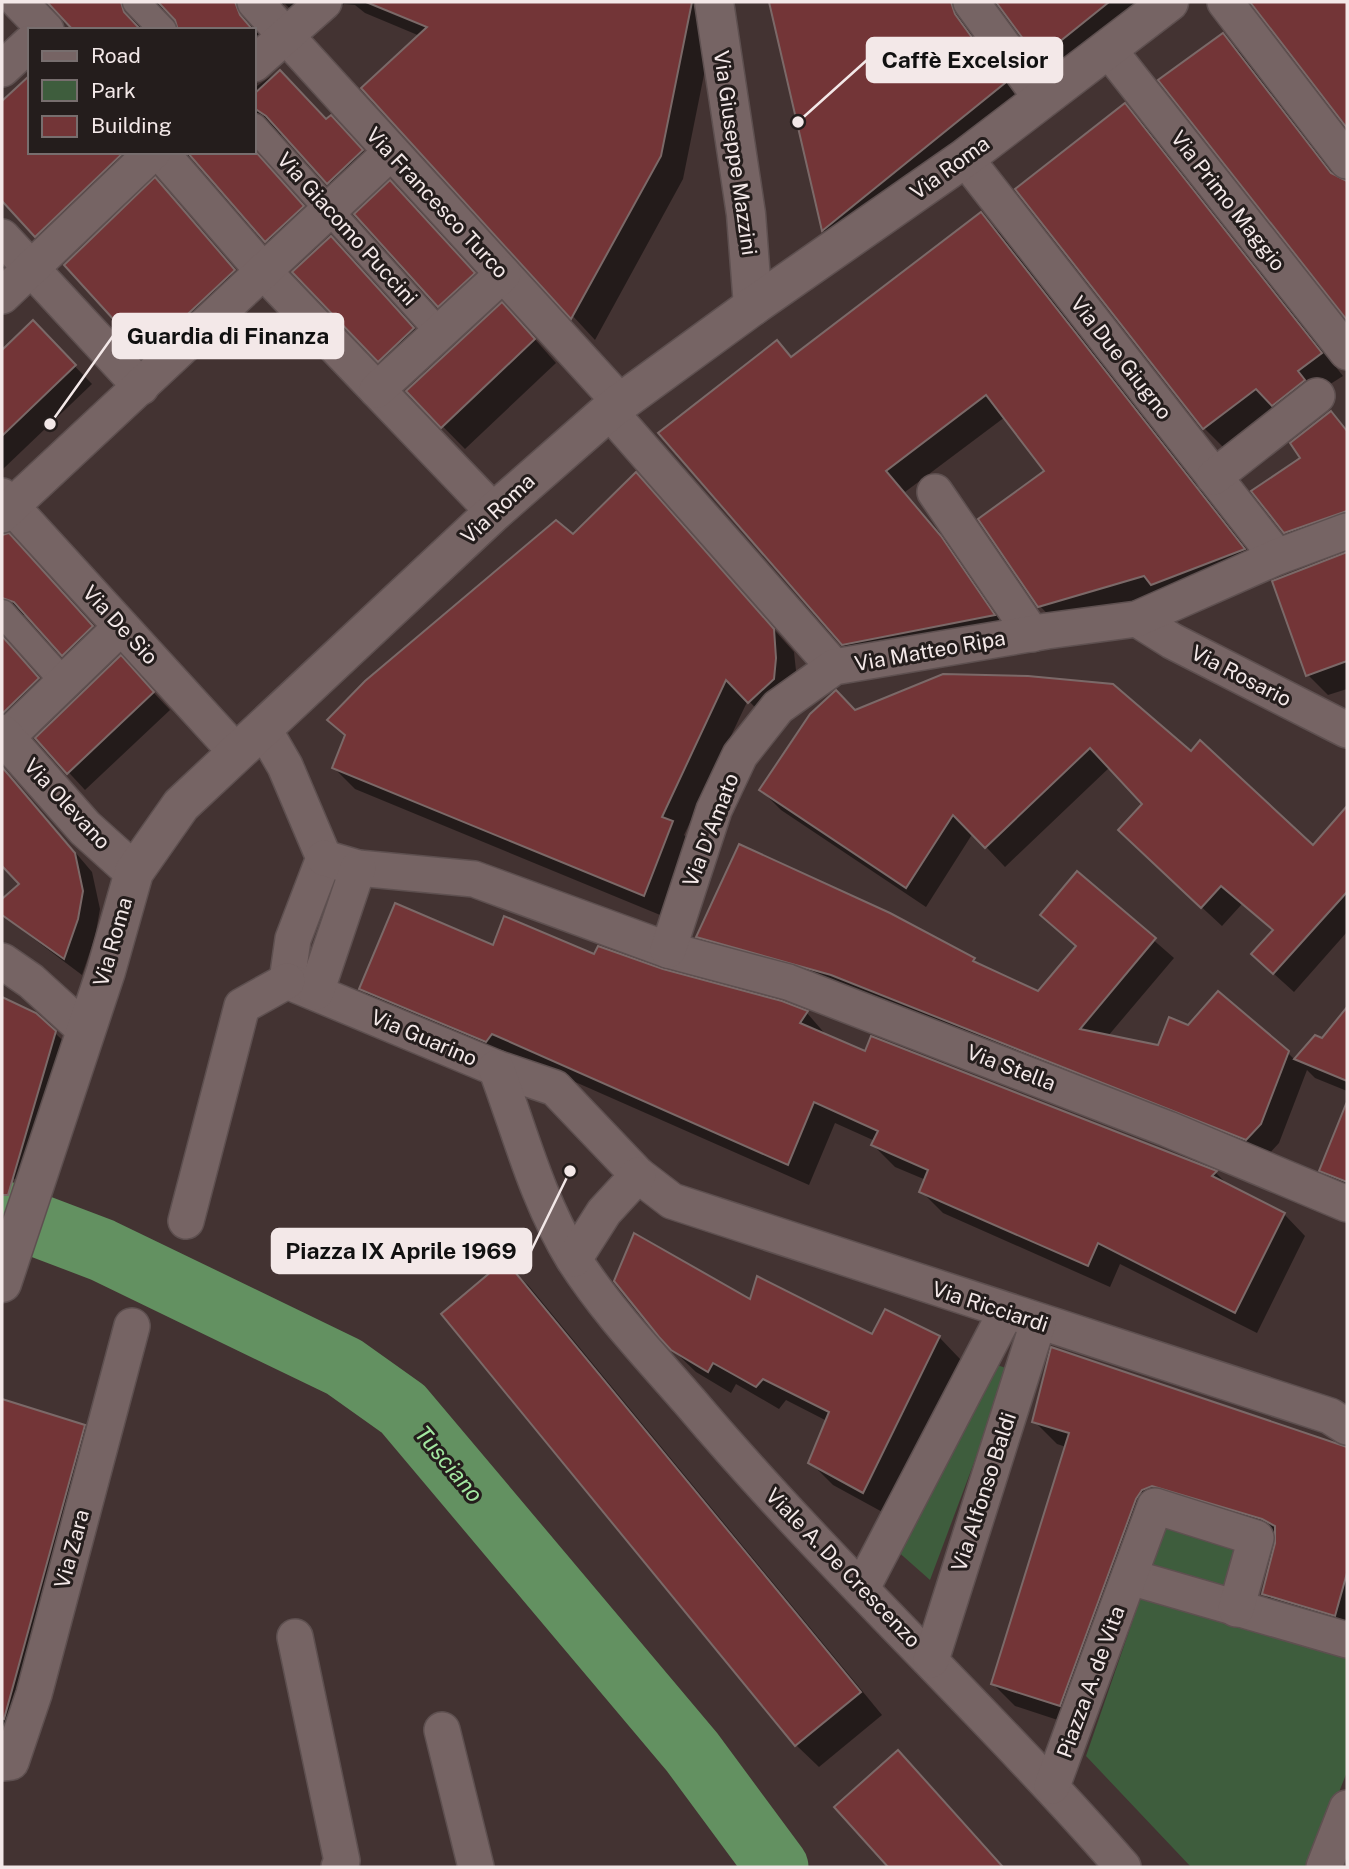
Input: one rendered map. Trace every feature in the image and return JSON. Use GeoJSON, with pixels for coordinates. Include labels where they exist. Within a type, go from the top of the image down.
{"type":"FeatureCollection","features":[{"type":"Feature","properties":{"kind":"main road","name":"Via Giuseppe Mazzini"},"geometry":{"type":"LineString","coordinates":[[714,2],[746,214],[753,306]]}},
{"type":"Feature","properties":{"kind":"main road","name":"Via Roma"},"geometry":{"type":"LineString","coordinates":[[2,1283],[37,1184],[134,872],[181,805],[494,512],[615,407],[753,306],[965,158],[1169,2]]}},
{"type":"Feature","properties":{"kind":"main road","name":"Via Olevano"},"geometry":{"type":"LineString","coordinates":[[4,736],[85,828],[134,872]]}},
{"type":"Feature","properties":{"kind":"street"},"geometry":{"type":"LineString","coordinates":[[19,2],[43,28]]}},
{"type":"Feature","properties":{"kind":"street"},"geometry":{"type":"LineString","coordinates":[[136,2],[161,28]]}},
{"type":"Feature","properties":{"kind":"street","name":"Via Francesco Turco"},"geometry":{"type":"LineString","coordinates":[[255,2],[503,274],[572,336],[615,407]]}},
{"type":"Feature","properties":{"kind":"street"},"geometry":{"type":"LineString","coordinates":[[256,62],[324,2]]}},
{"type":"Feature","properties":{"kind":"street"},"geometry":{"type":"LineString","coordinates":[[971,2],[1042,99]]}},
{"type":"Feature","properties":{"kind":"street"},"geometry":{"type":"LineString","coordinates":[[1225,2],[1347,161]]}},
{"type":"Feature","properties":{"kind":"street"},"geometry":{"type":"LineString","coordinates":[[2,69],[28,45]]}},
{"type":"Feature","properties":{"kind":"street","name":"Via Primo Maggio"},"geometry":{"type":"LineString","coordinates":[[1108,49],[1347,352]]}},
{"type":"Feature","properties":{"kind":"street","name":"Via Giacomo Puccini"},"geometry":{"type":"LineString","coordinates":[[256,129],[331,208],[439,332]]}},
{"type":"Feature","properties":{"kind":"street"},"geometry":{"type":"LineString","coordinates":[[4,508],[141,387],[390,153]]}},
{"type":"Feature","properties":{"kind":"street"},"geometry":{"type":"LineString","coordinates":[[2,296],[151,154]]}},
{"type":"Feature","properties":{"kind":"street"},"geometry":{"type":"LineString","coordinates":[[162,154],[264,272],[494,512]]}},
{"type":"Feature","properties":{"kind":"street","name":"Via Due Giugno"},"geometry":{"type":"LineString","coordinates":[[965,158],[1277,558]]}},
{"type":"Feature","properties":{"kind":"street"},"geometry":{"type":"LineString","coordinates":[[2,237],[141,387]]}},
{"type":"Feature","properties":{"kind":"street"},"geometry":{"type":"LineString","coordinates":[[377,390],[503,274]]}},
{"type":"Feature","properties":{"kind":"street"},"geometry":{"type":"LineString","coordinates":[[1214,477],[1317,396]]}},
{"type":"Feature","properties":{"kind":"street","name":"Via Matteo Ripa"},"geometry":{"type":"LineString","coordinates":[[615,407],[834,667],[1032,634],[1137,620],[1277,558],[1347,531]]}},
{"type":"Feature","properties":{"kind":"street"},"geometry":{"type":"LineString","coordinates":[[935,492],[1032,634]]}},
{"type":"Feature","properties":{"kind":"street","name":"Via De Sio"},"geometry":{"type":"LineString","coordinates":[[4,508],[121,627],[250,741],[285,766],[324,858]]}},
{"type":"Feature","properties":{"kind":"street"},"geometry":{"type":"LineString","coordinates":[[2,613],[64,682]]}},
{"type":"Feature","properties":{"kind":"street","name":"Via Rosario"},"geometry":{"type":"LineString","coordinates":[[1137,620],[1347,730]]}},
{"type":"Feature","properties":{"kind":"street"},"geometry":{"type":"LineString","coordinates":[[4,736],[121,627]]}},
{"type":"Feature","properties":{"kind":"street","name":"Via D'Amato"},"geometry":{"type":"LineString","coordinates":[[668,950],[714,810],[740,755],[778,707],[834,667]]}},
{"type":"Feature","properties":{"kind":"street"},"geometry":{"type":"LineString","coordinates":[[302,987],[293,939],[324,858]]}},
{"type":"Feature","properties":{"kind":"street","name":"Via Stella"},"geometry":{"type":"LineString","coordinates":[[324,858],[358,869],[474,879],[668,950],[788,982],[1168,1129],[1347,1204]]}},
{"type":"Feature","properties":{"kind":"street"},"geometry":{"type":"LineString","coordinates":[[186,1221],[242,1006],[302,987],[358,869]]}},
{"type":"Feature","properties":{"kind":"street"},"geometry":{"type":"LineString","coordinates":[[2,961],[31,981],[85,1030]]}},
{"type":"Feature","properties":{"kind":"street","name":"Via Guarino"},"geometry":{"type":"LineString","coordinates":[[302,987],[496,1068],[555,1088],[638,1175]]}},
{"type":"Feature","properties":{"kind":"street","name":"Viale A. De Crescenzo"},"geometry":{"type":"LineString","coordinates":[[496,1068],[542,1202],[574,1259],[603,1300],[736,1456],[1052,1786],[1123,1867]]}},
{"type":"Feature","properties":{"kind":"street"},"geometry":{"type":"LineString","coordinates":[[574,1259],[604,1212],[638,1175]]}},
{"type":"Feature","properties":{"kind":"street","name":"Via Ricciardi"},"geometry":{"type":"LineString","coordinates":[[638,1175],[671,1201],[1022,1318],[1330,1416],[1347,1427]]}},
{"type":"Feature","properties":{"kind":"street"},"geometry":{"type":"LineString","coordinates":[[862,1588],[1022,1318]]}},
{"type":"Feature","properties":{"kind":"street","name":"Via Alfonso Baldi"},"geometry":{"type":"LineString","coordinates":[[931,1660],[1022,1318]]}},
{"type":"Feature","properties":{"kind":"street","name":"Via Zara"},"geometry":{"type":"LineString","coordinates":[[2,1763],[11,1762],[34,1694],[132,1326]]}},
{"type":"Feature","properties":{"kind":"street","name":"Piazza A. de Vita"},"geometry":{"type":"LineString","coordinates":[[1052,1786],[1155,1506],[1256,1538],[1236,1609]]}},
{"type":"Feature","properties":{"kind":"street"},"geometry":{"type":"LineString","coordinates":[[1130,1577],[1347,1640]]}},
{"type":"Feature","properties":{"kind":"street"},"geometry":{"type":"LineString","coordinates":[[295,1637],[342,1861],[339,1867]]}},
{"type":"Feature","properties":{"kind":"street"},"geometry":{"type":"LineString","coordinates":[[442,1730],[476,1867]]}},
{"type":"Feature","properties":{"kind":"street"},"geometry":{"type":"LineString","coordinates":[[1324,1867],[1347,1808]]}},
{"type":"Feature","properties":{"kind":"green space"},"geometry":{"type":"Polygon","coordinates":[[[994,1364],[1009,1369],[930,1580],[895,1549],[994,1364]]]}},
{"type":"Feature","properties":{"kind":"green space"},"geometry":{"type":"Polygon","coordinates":[[[1174,1501],[1268,1531],[1251,1595],[1347,1628],[1347,1772],[1309,1867],[1191,1867],[1086,1756],[1174,1501]]]}},
{"type":"Feature","properties":{"kind":"building"},"geometry":{"type":"Polygon","coordinates":[[[47,2],[121,2],[124,12],[139,28],[71,28],[47,2]]]}},
{"type":"Feature","properties":{"kind":"building"},"geometry":{"type":"Polygon","coordinates":[[[158,2],[235,2],[240,15],[251,28],[177,28],[175,20],[158,2]]]}},
{"type":"Feature","properties":{"kind":"building"},"geometry":{"type":"Polygon","coordinates":[[[366,2],[692,2],[661,156],[571,319],[361,88],[427,27],[366,2]]]}},
{"type":"Feature","properties":{"kind":"building"},"geometry":{"type":"Polygon","coordinates":[[[769,2],[951,2],[955,14],[1005,83],[822,231],[769,2]]]}},
{"type":"Feature","properties":{"kind":"building"},"geometry":{"type":"Polygon","coordinates":[[[996,2],[1109,2],[1038,59],[996,2]]]}},
{"type":"Feature","properties":{"kind":"building"},"geometry":{"type":"Polygon","coordinates":[[[1250,2],[1347,2],[1347,128],[1250,2]]]}},
{"type":"Feature","properties":{"kind":"building"},"geometry":{"type":"Polygon","coordinates":[[[1223,33],[1331,173],[1347,181],[1347,320],[1158,80],[1223,33]]]}},
{"type":"Feature","properties":{"kind":"building"},"geometry":{"type":"Polygon","coordinates":[[[280,70],[326,119],[331,115],[363,150],[327,184],[266,116],[256,109],[256,92],[280,70]]]}},
{"type":"Feature","properties":{"kind":"building"},"geometry":{"type":"Polygon","coordinates":[[[28,77],[28,154],[122,154],[35,237],[2,201],[2,101],[28,77]]]}},
{"type":"Feature","properties":{"kind":"building"},"geometry":{"type":"Polygon","coordinates":[[[1125,103],[1322,353],[1298,371],[1305,380],[1272,406],[1256,389],[1203,429],[1015,189],[1125,103]]]}},
{"type":"Feature","properties":{"kind":"building"},"geometry":{"type":"Polygon","coordinates":[[[256,152],[304,206],[265,242],[189,154],[256,152]]]}},
{"type":"Feature","properties":{"kind":"building"},"geometry":{"type":"Polygon","coordinates":[[[155,177],[235,270],[145,354],[64,265],[155,177]]]}},
{"type":"Feature","properties":{"kind":"building"},"geometry":{"type":"Polygon","coordinates":[[[390,180],[475,273],[438,307],[354,214],[390,180]]]}},
{"type":"Feature","properties":{"kind":"building"},"geometry":{"type":"Polygon","coordinates":[[[981,212],[1245,549],[1151,585],[1144,576],[1038,607],[978,519],[1044,471],[986,395],[886,471],[941,536],[995,615],[842,645],[658,433],[777,340],[791,357],[981,212]]]}},
{"type":"Feature","properties":{"kind":"building"},"geometry":{"type":"Polygon","coordinates":[[[331,236],[414,328],[378,362],[292,272],[331,236]]]}},
{"type":"Feature","properties":{"kind":"building"},"geometry":{"type":"Polygon","coordinates":[[[502,302],[535,339],[441,428],[406,391],[502,302]]]}},
{"type":"Feature","properties":{"kind":"building"},"geometry":{"type":"Polygon","coordinates":[[[33,320],[76,365],[2,436],[2,350],[33,320]]]}},
{"type":"Feature","properties":{"kind":"building"},"geometry":{"type":"Polygon","coordinates":[[[1331,411],[1347,431],[1347,511],[1284,533],[1251,491],[1300,458],[1290,443],[1331,411]]]}},
{"type":"Feature","properties":{"kind":"building"},"geometry":{"type":"Polygon","coordinates":[[[636,472],[774,629],[776,658],[774,679],[748,703],[726,680],[662,817],[673,821],[644,896],[332,768],[345,735],[327,720],[365,681],[556,520],[573,534],[636,472]]]}},
{"type":"Feature","properties":{"kind":"building"},"geometry":{"type":"Polygon","coordinates":[[[9,533],[93,626],[62,656],[14,602],[2,598],[2,535],[9,533]]]}},
{"type":"Feature","properties":{"kind":"building"},"geometry":{"type":"Polygon","coordinates":[[[1347,552],[1347,661],[1306,676],[1272,581],[1347,552]]]}},
{"type":"Feature","properties":{"kind":"building"},"geometry":{"type":"Polygon","coordinates":[[[2,636],[39,678],[3,713],[2,713],[2,636]]]}},
{"type":"Feature","properties":{"kind":"building"},"geometry":{"type":"Polygon","coordinates":[[[121,655],[154,692],[67,774],[35,738],[121,655]]]}},
{"type":"Feature","properties":{"kind":"building"},"geometry":{"type":"Polygon","coordinates":[[[943,674],[1028,676],[1113,684],[1191,751],[1200,740],[1313,845],[1347,806],[1347,892],[1273,974],[1251,954],[1273,930],[1221,886],[1201,908],[1118,830],[1142,804],[1090,748],[985,848],[953,815],[906,888],[759,790],[810,714],[836,690],[855,710],[943,674]]]}},
{"type":"Feature","properties":{"kind":"building"},"geometry":{"type":"Polygon","coordinates":[[[2,767],[75,853],[83,891],[78,919],[64,959],[2,915],[2,899],[19,884],[2,866],[2,767]]]}},
{"type":"Feature","properties":{"kind":"building"},"geometry":{"type":"Polygon","coordinates":[[[739,844],[890,913],[975,958],[973,961],[1038,991],[1076,946],[1040,915],[1077,871],[1156,938],[1080,1029],[1158,1045],[1169,1017],[1188,1025],[1218,991],[1289,1051],[1261,1124],[1246,1140],[831,975],[696,937],[739,844]]]}},
{"type":"Feature","properties":{"kind":"building"},"geometry":{"type":"Polygon","coordinates":[[[395,903],[493,945],[504,916],[594,954],[598,946],[663,969],[782,1001],[808,1011],[800,1023],[865,1051],[871,1036],[1217,1171],[1212,1176],[1285,1213],[1235,1313],[1098,1243],[1088,1266],[919,1192],[928,1170],[871,1145],[878,1131],[814,1102],[788,1165],[492,1034],[486,1042],[359,989],[395,903]]]}},
{"type":"Feature","properties":{"kind":"building"},"geometry":{"type":"Polygon","coordinates":[[[2,997],[36,1013],[56,1031],[8,1195],[2,1195],[2,997]]]}},
{"type":"Feature","properties":{"kind":"building"},"geometry":{"type":"Polygon","coordinates":[[[1347,1007],[1347,1081],[1294,1059],[1315,1035],[1322,1038],[1347,1007]]]}},
{"type":"Feature","properties":{"kind":"building"},"geometry":{"type":"Polygon","coordinates":[[[1347,1105],[1347,1182],[1319,1171],[1347,1105]]]}},
{"type":"Feature","properties":{"kind":"building"},"geometry":{"type":"Polygon","coordinates":[[[634,1233],[750,1299],[757,1276],[872,1334],[885,1309],[940,1336],[863,1493],[808,1463],[829,1412],[763,1379],[756,1387],[713,1363],[708,1372],[671,1350],[659,1337],[614,1281],[634,1233]]]}},
{"type":"Feature","properties":{"kind":"building"},"geometry":{"type":"Polygon","coordinates":[[[505,1260],[861,1692],[795,1746],[441,1314],[505,1260]]]}},
{"type":"Feature","properties":{"kind":"building"},"geometry":{"type":"Polygon","coordinates":[[[1051,1347],[1347,1447],[1347,1573],[1335,1616],[1262,1594],[1275,1543],[1275,1526],[1262,1519],[1152,1486],[1142,1490],[1136,1499],[1060,1706],[991,1684],[1069,1433],[1032,1422],[1051,1347]]]}},
{"type":"Feature","properties":{"kind":"building"},"geometry":{"type":"Polygon","coordinates":[[[2,1399],[85,1425],[4,1719],[2,1718],[2,1399]]]}},
{"type":"Feature","properties":{"kind":"building"},"geometry":{"type":"Polygon","coordinates":[[[898,1750],[1003,1867],[888,1867],[834,1807],[898,1750]]]}},
{"type":"Feature","properties":{"kind":"waterway","name":"Tusciano"},"geometry":{"type":"LineString","coordinates":[[2,1212],[102,1250],[344,1367],[403,1409],[692,1752],[777,1867]]}},
{"type":"Feature","properties":{"kind":"place","name":"Caffè Excelsior"},"geometry":{"type":"Point","coordinates":[798,122]}},
{"type":"Feature","properties":{"kind":"place","name":"Guardia di Finanza"},"geometry":{"type":"Point","coordinates":[50,424]}},
{"type":"Feature","properties":{"kind":"place","name":"Piazza IX Aprile 1969"},"geometry":{"type":"Point","coordinates":[570,1171]}}]}
